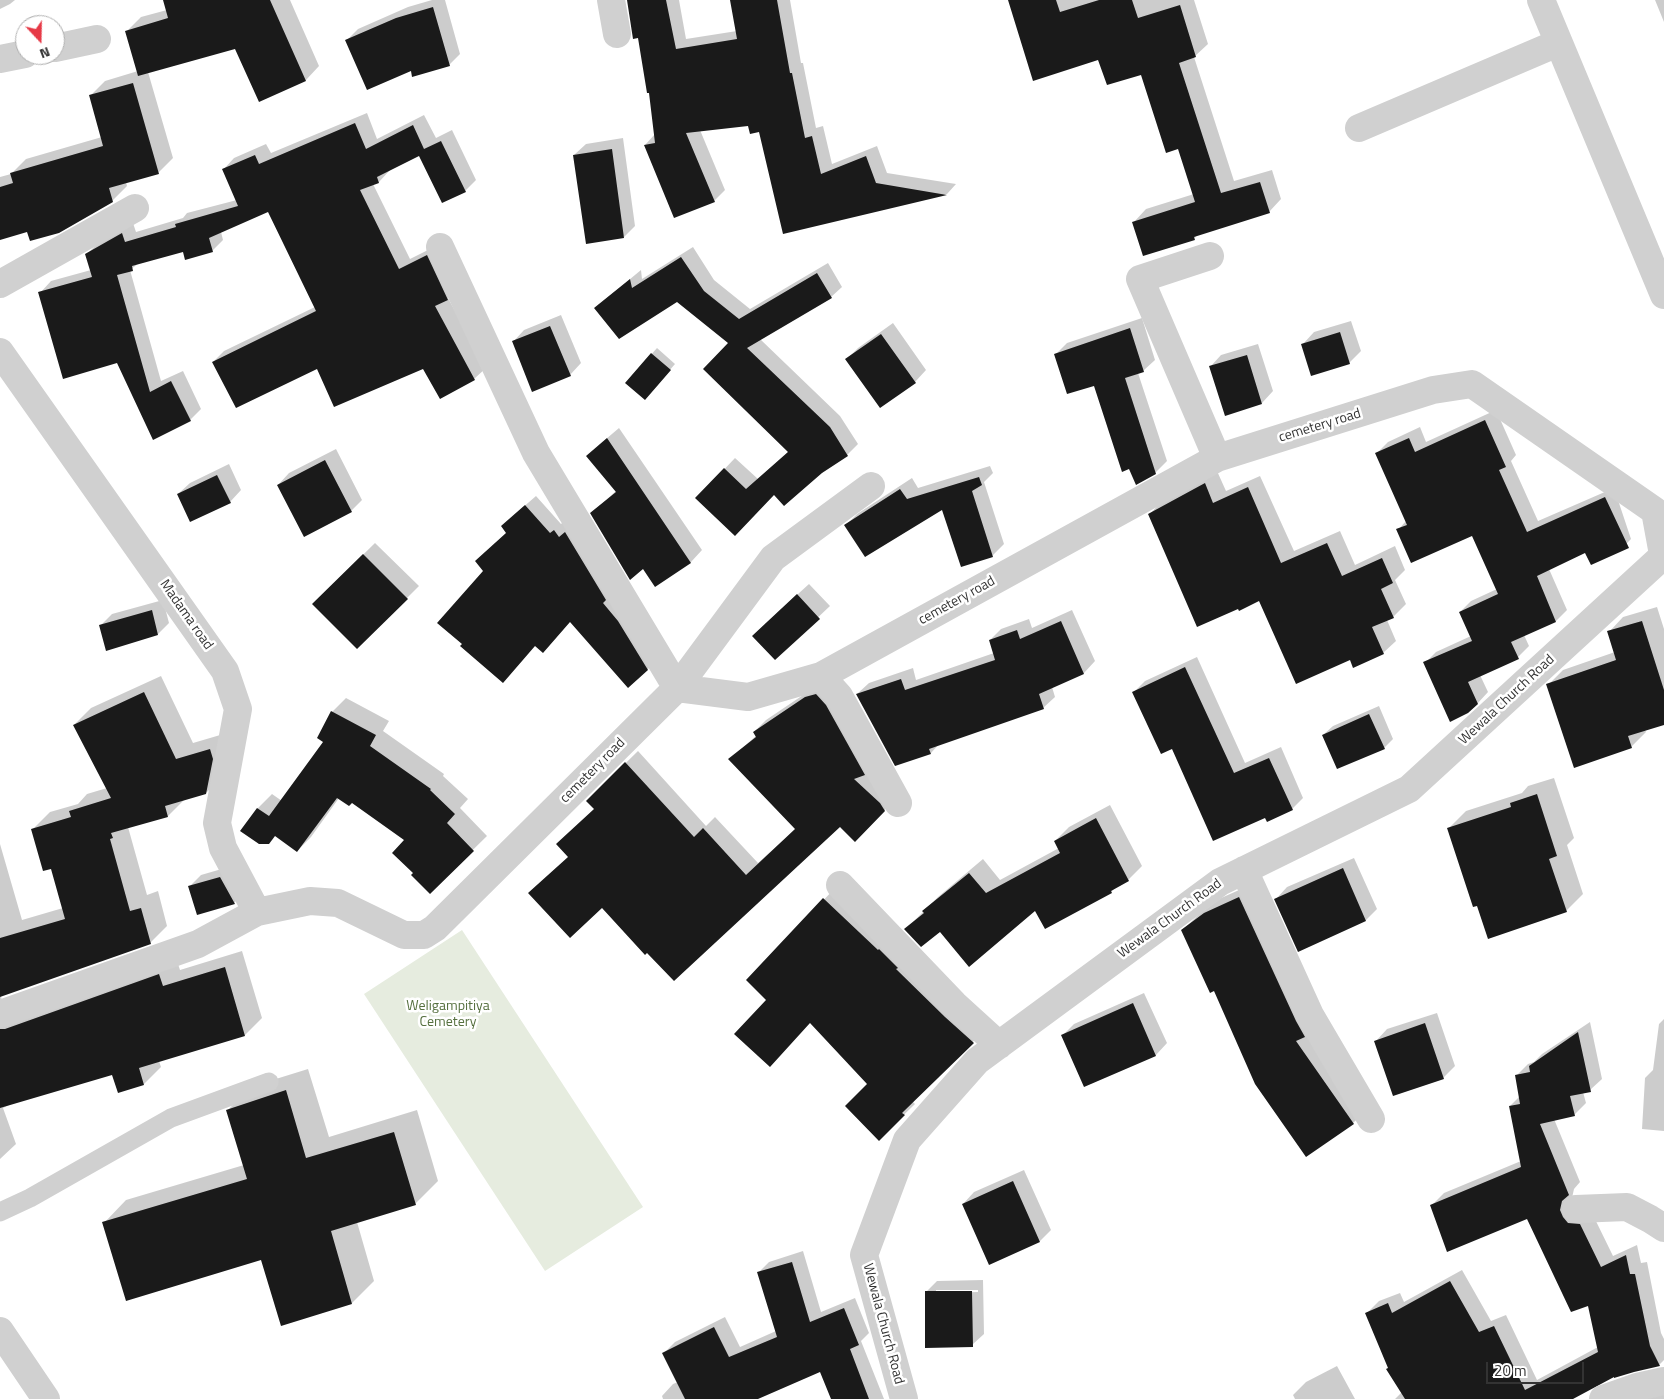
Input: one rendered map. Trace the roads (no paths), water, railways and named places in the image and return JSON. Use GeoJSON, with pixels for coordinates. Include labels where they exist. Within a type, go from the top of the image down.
{"type":"FeatureCollection","features":[{"type":"Feature","properties":{"kind":"street"},"geometry":{"type":"LineString","coordinates":[[611,0],[617,34]]}},
{"type":"Feature","properties":{"kind":"street"},"geometry":{"type":"LineString","coordinates":[[1541,0],[1664,295]]}},
{"type":"Feature","properties":{"kind":"street"},"geometry":{"type":"LineString","coordinates":[[65,46],[97,39]]}},
{"type":"Feature","properties":{"kind":"street"},"geometry":{"type":"LineString","coordinates":[[1359,128],[1558,43]]}},
{"type":"Feature","properties":{"kind":"street"},"geometry":{"type":"LineString","coordinates":[[0,59],[15,56]]}},
{"type":"Feature","properties":{"kind":"street"},"geometry":{"type":"LineString","coordinates":[[0,284],[135,208]]}},
{"type":"Feature","properties":{"kind":"street"},"geometry":{"type":"LineString","coordinates":[[440,247],[536,454],[677,688],[773,558],[871,486]]}},
{"type":"Feature","properties":{"kind":"street"},"geometry":{"type":"LineString","coordinates":[[1210,256],[1140,279],[1217,458]]}},
{"type":"Feature","properties":{"kind":"street","name":"Madama road"},"geometry":{"type":"LineString","coordinates":[[0,352],[225,671],[238,709],[217,824],[223,848],[257,912]]}},
{"type":"Feature","properties":{"kind":"street","name":"cemetery road"},"geometry":{"type":"LineString","coordinates":[[0,1014],[198,944],[257,912],[310,901],[338,903],[404,935],[424,936],[435,928],[677,688],[748,697],[821,676],[1217,458],[1433,390],[1472,384],[1655,511],[1664,557]]}},
{"type":"Feature","properties":{"kind":"street","name":"Wewala Church Road"},"geometry":{"type":"LineString","coordinates":[[904,1399],[864,1255],[907,1140],[977,1061],[1220,882],[1410,789],[1664,557]]}},
{"type":"Feature","properties":{"kind":"street"},"geometry":{"type":"LineString","coordinates":[[821,676],[838,696],[898,803]]}},
{"type":"Feature","properties":{"kind":"street"},"geometry":{"type":"LineString","coordinates":[[1244,870],[1310,1015],[1371,1120]]}},
{"type":"Feature","properties":{"kind":"street"},"geometry":{"type":"LineString","coordinates":[[840,885],[954,1004],[999,1045]]}},
{"type":"Feature","properties":{"kind":"street"},"geometry":{"type":"LineString","coordinates":[[1576,1208],[1627,1207],[1664,1228]]}},
{"type":"Feature","properties":{"kind":"street"},"geometry":{"type":"LineString","coordinates":[[0,1331],[46,1399]]}},
{"type":"Feature","properties":{"kind":"street"},"geometry":{"type":"LineString","coordinates":[[1603,1399],[1637,1387],[1664,1381]]}},
{"type":"Feature","properties":{"kind":"lane"},"geometry":{"type":"LineString","coordinates":[[0,1212],[30,1198],[171,1118],[269,1082]]}},
{"type":"Feature","properties":{"kind":"park label","name":"Weligampitiya Cemetery"},"geometry":{"type":"Point","coordinates":[448,1016]}}]}
